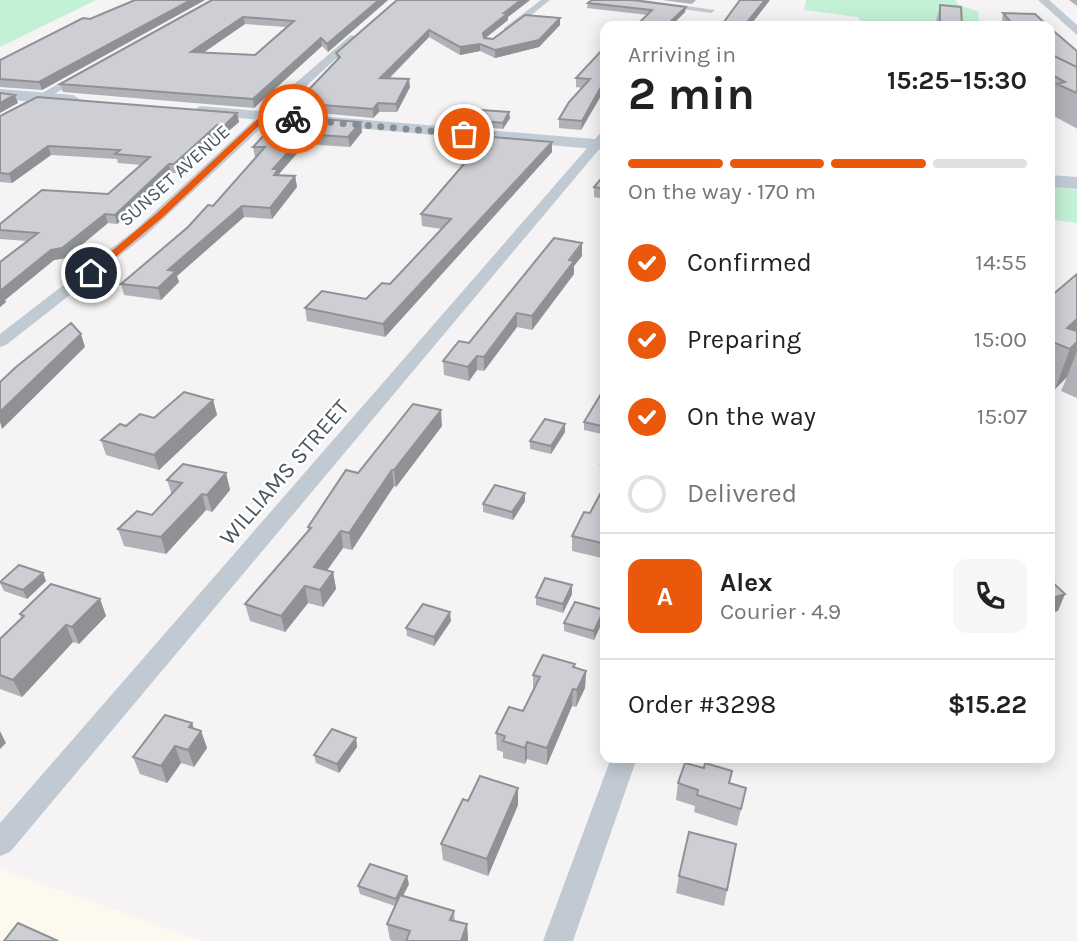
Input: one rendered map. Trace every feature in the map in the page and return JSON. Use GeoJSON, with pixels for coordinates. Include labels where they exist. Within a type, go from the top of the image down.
{"type":"FeatureCollection","features":[{"type":"Feature","properties":{"kind":"main road"},"geometry":{"type":"LineString","coordinates":[[0,94],[93,102]]}},
{"type":"Feature","properties":{"kind":"main road"},"geometry":{"type":"LineString","coordinates":[[185,110],[600,141]]}},
{"type":"Feature","properties":{"kind":"main road"},"geometry":{"type":"LineString","coordinates":[[1055,181],[1077,183]]}},
{"type":"Feature","properties":{"kind":"street"},"geometry":{"type":"LineString","coordinates":[[495,39],[546,0]]}},
{"type":"Feature","properties":{"kind":"street"},"geometry":{"type":"LineString","coordinates":[[619,0],[711,10]]}},
{"type":"Feature","properties":{"kind":"street"},"geometry":{"type":"LineString","coordinates":[[704,18],[720,0]]}},
{"type":"Feature","properties":{"kind":"street"},"geometry":{"type":"LineString","coordinates":[[1043,0],[1077,31]]}},
{"type":"Feature","properties":{"kind":"street","name":"SUNSET AVENUE"},"geometry":{"type":"LineString","coordinates":[[0,342],[140,233],[264,117],[366,27]]}},
{"type":"Feature","properties":{"kind":"street"},"geometry":{"type":"LineString","coordinates":[[0,121],[97,66]]}},
{"type":"Feature","properties":{"kind":"street","name":"WILLIAMS STREET"},"geometry":{"type":"LineString","coordinates":[[0,843],[600,143]]}},
{"type":"Feature","properties":{"kind":"street"},"geometry":{"type":"LineString","coordinates":[[558,941],[622,763]]}},
{"type":"Feature","properties":{"kind":"shaded area"},"geometry":{"type":"Polygon","coordinates":[[[0,868],[7,871],[202,941],[0,941],[0,868]]]}},
{"type":"Feature","properties":{"kind":"green space"},"geometry":{"type":"Polygon","coordinates":[[[0,0],[96,0],[0,47],[0,0]]]}},
{"type":"Feature","properties":{"kind":"green space"},"geometry":{"type":"Polygon","coordinates":[[[806,0],[955,0],[959,5],[979,12],[980,21],[861,21],[858,17],[804,10],[806,0]]]}},
{"type":"Feature","properties":{"kind":"green space"},"geometry":{"type":"Polygon","coordinates":[[[1055,188],[1077,190],[1077,223],[1055,220],[1055,188]]]}},
{"type":"Feature","properties":{"kind":"building"},"geometry":{"type":"Polygon","coordinates":[[[135,0],[191,0],[39,82],[0,79],[0,60],[83,18],[90,19],[135,0]]]}},
{"type":"Feature","properties":{"kind":"building"},"geometry":{"type":"Polygon","coordinates":[[[212,0],[379,0],[327,44],[321,38],[253,99],[60,84],[212,0]],[[243,17],[191,52],[255,55],[294,21],[243,17]]]}},
{"type":"Feature","properties":{"kind":"building"},"geometry":{"type":"Polygon","coordinates":[[[397,0],[521,0],[483,33],[484,38],[493,39],[525,15],[560,18],[539,40],[495,50],[480,44],[460,47],[429,30],[380,78],[409,79],[396,104],[378,103],[373,109],[296,103],[340,57],[336,53],[397,0]]]}},
{"type":"Feature","properties":{"kind":"building"},"geometry":{"type":"Polygon","coordinates":[[[592,0],[632,0],[686,7],[671,21],[641,21],[652,10],[588,3],[592,0]]]}},
{"type":"Feature","properties":{"kind":"building"},"geometry":{"type":"Polygon","coordinates":[[[740,0],[765,0],[748,21],[725,21],[740,0]]]}},
{"type":"Feature","properties":{"kind":"building"},"geometry":{"type":"Polygon","coordinates":[[[940,5],[961,7],[962,21],[940,21],[940,5]]]}},
{"type":"Feature","properties":{"kind":"building"},"geometry":{"type":"Polygon","coordinates":[[[1003,13],[1035,14],[1043,21],[1010,21],[1003,13]]]}},
{"type":"Feature","properties":{"kind":"building"},"geometry":{"type":"Polygon","coordinates":[[[1055,32],[1077,51],[1077,67],[1055,56],[1055,32]]]}},
{"type":"Feature","properties":{"kind":"building"},"geometry":{"type":"Polygon","coordinates":[[[600,52],[600,89],[582,121],[559,119],[569,102],[590,79],[576,78],[600,52]]]}},
{"type":"Feature","properties":{"kind":"building"},"geometry":{"type":"Polygon","coordinates":[[[1055,56],[1077,67],[1077,93],[1057,84],[1065,82],[1055,77],[1055,56]]]}},
{"type":"Feature","properties":{"kind":"building"},"geometry":{"type":"Polygon","coordinates":[[[0,93],[15,95],[0,103],[0,93]]]}},
{"type":"Feature","properties":{"kind":"building"},"geometry":{"type":"Polygon","coordinates":[[[37,97],[237,113],[224,126],[217,125],[174,164],[169,164],[115,215],[105,214],[62,248],[51,250],[0,291],[0,262],[38,233],[0,230],[0,224],[42,190],[108,194],[150,157],[115,154],[120,150],[48,146],[9,174],[0,173],[0,116],[37,97]]]}},
{"type":"Feature","properties":{"kind":"building"},"geometry":{"type":"Polygon","coordinates":[[[481,110],[509,112],[503,123],[473,120],[481,110]]]}},
{"type":"Feature","properties":{"kind":"building"},"geometry":{"type":"Polygon","coordinates":[[[282,116],[361,122],[348,137],[304,134],[273,169],[278,169],[274,175],[295,176],[270,208],[242,206],[168,270],[176,271],[158,288],[121,284],[188,227],[208,205],[213,206],[265,147],[253,147],[282,116]]]}},
{"type":"Feature","properties":{"kind":"building"},"geometry":{"type":"Polygon","coordinates":[[[463,130],[494,133],[492,137],[552,142],[383,324],[305,308],[322,291],[366,299],[382,283],[390,284],[451,219],[421,214],[476,150],[450,148],[463,130]]]}},
{"type":"Feature","properties":{"kind":"building"},"geometry":{"type":"Polygon","coordinates":[[[554,238],[582,243],[569,260],[574,261],[532,316],[517,313],[484,357],[477,356],[468,367],[443,361],[459,341],[469,343],[554,238]]]}},
{"type":"Feature","properties":{"kind":"building"},"geometry":{"type":"Polygon","coordinates":[[[1077,274],[1077,319],[1067,328],[1077,331],[1077,342],[1070,349],[1055,343],[1055,293],[1077,274]]]}},
{"type":"Feature","properties":{"kind":"building"},"geometry":{"type":"Polygon","coordinates":[[[71,323],[81,334],[0,412],[0,382],[71,323]]]}},
{"type":"Feature","properties":{"kind":"building"},"geometry":{"type":"Polygon","coordinates":[[[184,392],[213,400],[154,455],[101,440],[120,424],[126,426],[140,414],[154,418],[184,392]]]}},
{"type":"Feature","properties":{"kind":"building"},"geometry":{"type":"Polygon","coordinates":[[[600,396],[600,426],[584,422],[600,396]]]}},
{"type":"Feature","properties":{"kind":"building"},"geometry":{"type":"Polygon","coordinates":[[[413,404],[441,410],[392,470],[349,533],[341,531],[314,567],[333,572],[320,590],[305,586],[281,616],[245,604],[311,528],[308,527],[346,470],[358,473],[413,404]]]}},
{"type":"Feature","properties":{"kind":"building"},"geometry":{"type":"Polygon","coordinates":[[[545,419],[565,424],[551,446],[530,441],[545,419]]]}},
{"type":"Feature","properties":{"kind":"building"},"geometry":{"type":"Polygon","coordinates":[[[183,464],[226,473],[207,495],[202,494],[161,537],[118,529],[137,511],[152,515],[182,483],[167,480],[183,464]]]}},
{"type":"Feature","properties":{"kind":"building"},"geometry":{"type":"Polygon","coordinates":[[[495,485],[525,493],[512,512],[483,504],[495,485]]]}},
{"type":"Feature","properties":{"kind":"building"},"geometry":{"type":"Polygon","coordinates":[[[600,494],[600,543],[572,536],[584,512],[590,513],[600,494]]]}},
{"type":"Feature","properties":{"kind":"building"},"geometry":{"type":"Polygon","coordinates":[[[19,565],[43,573],[23,590],[0,582],[19,565]]]}},
{"type":"Feature","properties":{"kind":"building"},"geometry":{"type":"Polygon","coordinates":[[[545,578],[572,585],[563,604],[536,597],[545,578]]]}},
{"type":"Feature","properties":{"kind":"building"},"geometry":{"type":"Polygon","coordinates":[[[51,584],[100,599],[72,627],[66,625],[13,680],[0,675],[0,639],[24,616],[20,614],[51,584]]]}},
{"type":"Feature","properties":{"kind":"building"},"geometry":{"type":"Polygon","coordinates":[[[1055,585],[1065,594],[1055,597],[1055,585]]]}},
{"type":"Feature","properties":{"kind":"building"},"geometry":{"type":"Polygon","coordinates":[[[575,602],[600,609],[600,618],[594,631],[564,623],[575,602]]]}},
{"type":"Feature","properties":{"kind":"building"},"geometry":{"type":"Polygon","coordinates":[[[423,604],[450,612],[434,637],[406,628],[423,604]]]}},
{"type":"Feature","properties":{"kind":"building"},"geometry":{"type":"Polygon","coordinates":[[[543,655],[575,664],[573,667],[586,671],[577,690],[573,689],[547,748],[527,742],[525,748],[503,741],[505,736],[496,733],[509,707],[523,711],[540,677],[533,675],[543,655]]]}},
{"type":"Feature","properties":{"kind":"building"},"geometry":{"type":"Polygon","coordinates":[[[165,715],[192,723],[189,727],[201,731],[188,750],[175,746],[161,766],[133,757],[165,715]]]}},
{"type":"Feature","properties":{"kind":"building"},"geometry":{"type":"Polygon","coordinates":[[[332,729],[356,738],[337,764],[314,755],[332,729]]]}},
{"type":"Feature","properties":{"kind":"building"},"geometry":{"type":"Polygon","coordinates":[[[685,763],[704,768],[705,763],[732,771],[729,783],[746,788],[741,809],[697,795],[698,790],[678,783],[685,763]]]}},
{"type":"Feature","properties":{"kind":"building"},"geometry":{"type":"Polygon","coordinates":[[[480,776],[518,788],[487,859],[441,844],[463,799],[468,801],[480,776]]]}},
{"type":"Feature","properties":{"kind":"building"},"geometry":{"type":"Polygon","coordinates":[[[689,832],[736,844],[727,890],[679,876],[689,832]]]}},
{"type":"Feature","properties":{"kind":"building"},"geometry":{"type":"Polygon","coordinates":[[[370,864],[407,876],[396,899],[358,886],[370,864]]]}},
{"type":"Feature","properties":{"kind":"building"},"geometry":{"type":"Polygon","coordinates":[[[400,895],[454,911],[450,920],[467,924],[461,941],[406,941],[410,931],[387,924],[400,895]]]}},
{"type":"Feature","properties":{"kind":"building"},"geometry":{"type":"Polygon","coordinates":[[[18,923],[58,941],[4,941],[18,923]]]}},
{"type":"Feature","properties":{"kind":"way so far"},"geometry":{"type":"LineString","coordinates":[[293,119],[464,134]]}},
{"type":"Feature","properties":{"kind":"route"},"geometry":{"type":"LineString","coordinates":[[91,273],[160,215],[264,117],[293,119]]}}]}
